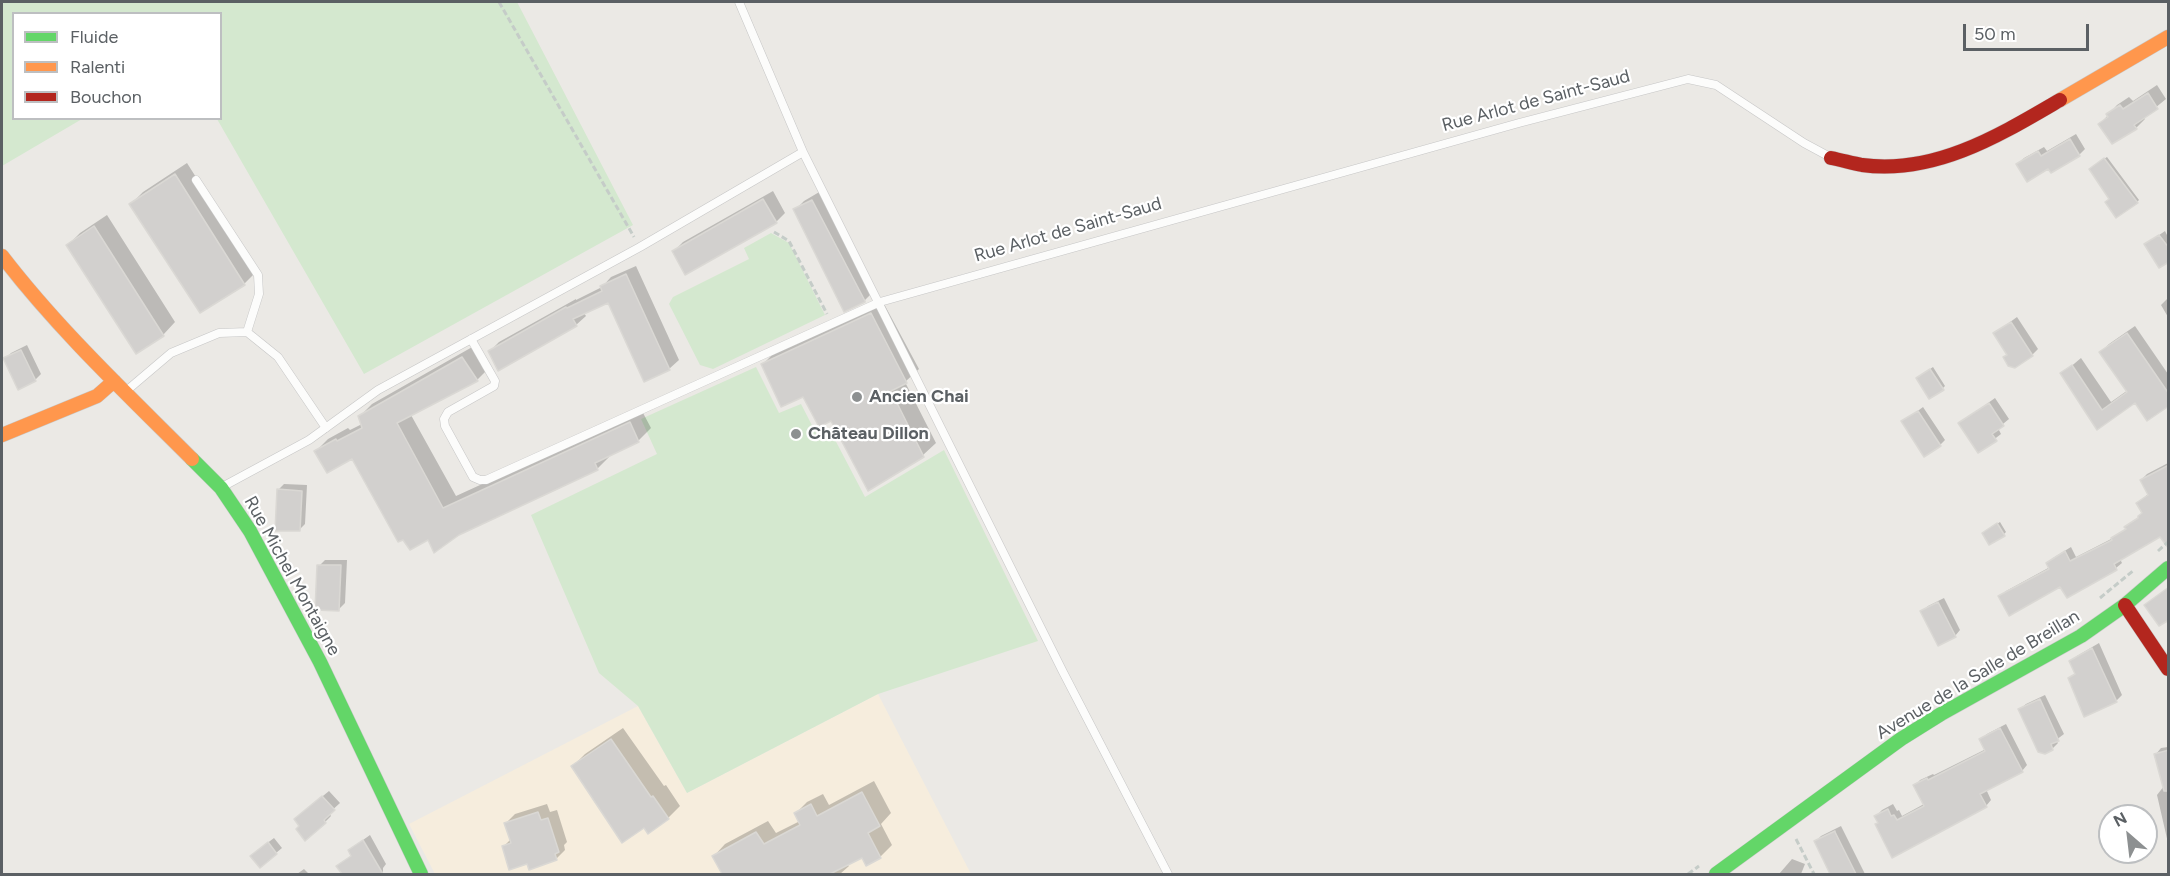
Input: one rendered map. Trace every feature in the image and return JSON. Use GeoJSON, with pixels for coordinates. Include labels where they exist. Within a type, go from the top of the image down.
{"type":"FeatureCollection","features":[{"type":"Feature","properties":{"kind":"street","name":"Rue Arlot de Saint-Saud"},"geometry":{"type":"LineString","coordinates":[[1831,158],[1863,165],[1891,166],[1934,160],[1971,149],[2016,126],[2169,37]]}},
{"type":"Feature","properties":{"kind":"street","name":"Rue Michel Montaigne"},"geometry":{"type":"LineString","coordinates":[[2,256],[25,286],[114,381],[221,488],[250,531],[320,662],[421,874]]}},
{"type":"Feature","properties":{"kind":"street"},"geometry":{"type":"LineString","coordinates":[[2,435],[97,396],[114,381]]}},
{"type":"Feature","properties":{"kind":"street","name":"Avenue de la Salle de Breillan"},"geometry":{"type":"LineString","coordinates":[[1716,874],[1901,739],[1941,714],[2081,636],[2125,605],[2169,567]]}},
{"type":"Feature","properties":{"kind":"street"},"geometry":{"type":"LineString","coordinates":[[2125,605],[2169,669]]}},
{"type":"Feature","properties":{"kind":"lane"},"geometry":{"type":"LineString","coordinates":[[739,2],[803,152],[1063,672],[1168,874]]}},
{"type":"Feature","properties":{"kind":"lane","name":"Rue Arlot de Saint-Saud"},"geometry":{"type":"LineString","coordinates":[[471,339],[495,381],[494,386],[448,412],[444,419],[473,477],[486,480],[880,302],[1519,123],[1688,79],[1716,86],[1831,158]]}},
{"type":"Feature","properties":{"kind":"lane"},"geometry":{"type":"LineString","coordinates":[[221,488],[309,440],[378,390],[640,247],[803,152]]}},
{"type":"Feature","properties":{"kind":"lane"},"geometry":{"type":"LineString","coordinates":[[196,180],[258,275],[259,294],[247,333]]}},
{"type":"Feature","properties":{"kind":"lane"},"geometry":{"type":"LineString","coordinates":[[125,392],[171,353],[219,333],[247,333],[278,357],[326,428]]}},
{"type":"Feature","properties":{"kind":"path"},"geometry":{"type":"LineString","coordinates":[[499,2],[640,247]]}},
{"type":"Feature","properties":{"kind":"path"},"geometry":{"type":"LineString","coordinates":[[774,232],[789,241],[832,323]]}},
{"type":"Feature","properties":{"kind":"path"},"geometry":{"type":"LineString","coordinates":[[2151,556],[2169,542]]}},
{"type":"Feature","properties":{"kind":"path"},"geometry":{"type":"LineString","coordinates":[[2099,598],[2142,563]]}},
{"type":"Feature","properties":{"kind":"path"},"geometry":{"type":"LineString","coordinates":[[1788,821],[1814,874]]}},
{"type":"Feature","properties":{"kind":"shaded area"},"geometry":{"type":"Polygon","coordinates":[[[878,694],[971,874],[435,874],[409,824],[638,706],[687,793],[878,694]]]}},
{"type":"Feature","properties":{"kind":"green space"},"geometry":{"type":"Polygon","coordinates":[[[2,2],[517,2],[633,225],[364,374],[218,120],[222,120],[222,12],[12,12],[12,120],[80,120],[2,166],[2,2]]]}},
{"type":"Feature","properties":{"kind":"green space"},"geometry":{"type":"Polygon","coordinates":[[[771,233],[789,243],[825,315],[713,369],[700,365],[669,304],[673,297],[749,259],[744,248],[771,233]]]}},
{"type":"Feature","properties":{"kind":"green space"},"geometry":{"type":"Polygon","coordinates":[[[756,367],[779,413],[801,404],[819,439],[832,434],[865,497],[944,450],[1038,641],[878,694],[687,793],[638,706],[599,673],[531,515],[657,454],[641,419],[756,367]]]}},
{"type":"Feature","properties":{"kind":"building"},"geometry":{"type":"Polygon","coordinates":[[[2148,93],[2158,109],[2134,125],[2137,129],[2112,144],[2098,124],[2108,117],[2106,114],[2120,105],[2123,109],[2148,93]]]}},
{"type":"Feature","properties":{"kind":"building"},"geometry":{"type":"Polygon","coordinates":[[[2070,139],[2080,156],[2051,173],[2048,169],[2027,182],[2016,164],[2038,151],[2041,156],[2070,139]]]}},
{"type":"Feature","properties":{"kind":"building"},"geometry":{"type":"Polygon","coordinates":[[[2104,158],[2138,203],[2116,218],[2105,202],[2109,199],[2089,169],[2104,158]]]}},
{"type":"Feature","properties":{"kind":"building"},"geometry":{"type":"Polygon","coordinates":[[[175,174],[245,285],[200,313],[129,204],[175,174]]]}},
{"type":"Feature","properties":{"kind":"building"},"geometry":{"type":"Polygon","coordinates":[[[763,199],[777,223],[685,275],[672,251],[763,199]]]}},
{"type":"Feature","properties":{"kind":"building"},"geometry":{"type":"Polygon","coordinates":[[[812,200],[865,301],[844,312],[793,209],[812,200]]]}},
{"type":"Feature","properties":{"kind":"building"},"geometry":{"type":"Polygon","coordinates":[[[94,226],[164,336],[136,354],[66,245],[94,226]]]}},
{"type":"Feature","properties":{"kind":"building"},"geometry":{"type":"Polygon","coordinates":[[[2159,235],[2169,248],[2169,262],[2159,268],[2144,244],[2159,235]]]}},
{"type":"Feature","properties":{"kind":"building"},"geometry":{"type":"Polygon","coordinates":[[[626,274],[670,370],[644,382],[608,303],[573,319],[577,326],[498,371],[488,351],[566,307],[602,291],[600,286],[626,274]]]}},
{"type":"Feature","properties":{"kind":"building","name":"Ancien Chai"},"geometry":{"type":"Polygon","coordinates":[[[871,313],[907,383],[891,391],[924,457],[868,491],[831,421],[819,427],[803,397],[781,407],[761,364],[871,313]]]}},
{"type":"Feature","properties":{"kind":"building"},"geometry":{"type":"Polygon","coordinates":[[[2011,322],[2033,356],[2015,368],[2008,366],[2003,357],[2007,355],[1993,333],[2011,322]]]}},
{"type":"Feature","properties":{"kind":"building"},"geometry":{"type":"Polygon","coordinates":[[[2127,333],[2169,394],[2169,406],[2147,421],[2135,403],[2097,430],[2060,373],[2072,365],[2102,410],[2127,392],[2099,352],[2127,333]]]}},
{"type":"Feature","properties":{"kind":"building"},"geometry":{"type":"Polygon","coordinates":[[[21,350],[36,381],[18,390],[3,358],[21,350]]]}},
{"type":"Feature","properties":{"kind":"building"},"geometry":{"type":"Polygon","coordinates":[[[462,357],[478,381],[397,423],[443,508],[630,422],[639,442],[595,463],[598,470],[459,535],[434,553],[428,540],[410,550],[403,540],[398,542],[352,459],[327,473],[314,451],[362,428],[358,416],[462,357]]]}},
{"type":"Feature","properties":{"kind":"building"},"geometry":{"type":"Polygon","coordinates":[[[1930,369],[1944,390],[1929,399],[1916,378],[1930,369]]]}},
{"type":"Feature","properties":{"kind":"building"},"geometry":{"type":"Polygon","coordinates":[[[1989,403],[2004,426],[1992,434],[1997,441],[1978,453],[1958,423],[1989,403]]]}},
{"type":"Feature","properties":{"kind":"building"},"geometry":{"type":"Polygon","coordinates":[[[1918,411],[1941,446],[1924,457],[1901,421],[1918,411]]]}},
{"type":"Feature","properties":{"kind":"building"},"geometry":{"type":"Polygon","coordinates":[[[2169,465],[2169,549],[2160,537],[2114,564],[2117,570],[2067,598],[2060,587],[2009,616],[1998,596],[2049,569],[2046,563],[2065,551],[2070,561],[2112,540],[2111,538],[2126,529],[2124,527],[2142,513],[2136,503],[2148,495],[2140,480],[2169,465]]]}},
{"type":"Feature","properties":{"kind":"building"},"geometry":{"type":"Polygon","coordinates":[[[277,489],[302,491],[300,531],[275,531],[277,489]]]}},
{"type":"Feature","properties":{"kind":"building"},"geometry":{"type":"Polygon","coordinates":[[[1997,523],[2005,536],[1989,545],[1982,533],[1997,523]]]}},
{"type":"Feature","properties":{"kind":"building"},"geometry":{"type":"Polygon","coordinates":[[[317,565],[341,565],[339,611],[315,610],[317,565]]]}},
{"type":"Feature","properties":{"kind":"building"},"geometry":{"type":"Polygon","coordinates":[[[2169,587],[2169,620],[2159,626],[2144,605],[2169,587]]]}},
{"type":"Feature","properties":{"kind":"building"},"geometry":{"type":"Polygon","coordinates":[[[1938,602],[1956,637],[1938,646],[1920,611],[1938,602]]]}},
{"type":"Feature","properties":{"kind":"building"},"geometry":{"type":"Polygon","coordinates":[[[2092,648],[2117,702],[2084,717],[2068,678],[2075,674],[2069,661],[2092,648]]]}},
{"type":"Feature","properties":{"kind":"building"},"geometry":{"type":"Polygon","coordinates":[[[2040,699],[2059,741],[2051,744],[2053,750],[2045,754],[2038,752],[2018,709],[2040,699]]]}},
{"type":"Feature","properties":{"kind":"building"},"geometry":{"type":"Polygon","coordinates":[[[2000,728],[2023,772],[1980,794],[1987,807],[1892,858],[1875,824],[1878,823],[1874,816],[1888,809],[1891,816],[1894,815],[1897,820],[1924,806],[1913,785],[1927,778],[1928,780],[1985,751],[1979,739],[2000,728]]]}},
{"type":"Feature","properties":{"kind":"building"},"geometry":{"type":"Polygon","coordinates":[[[611,739],[669,819],[648,834],[644,828],[622,843],[571,766],[611,739]]]}},
{"type":"Feature","properties":{"kind":"building"},"geometry":{"type":"Polygon","coordinates":[[[2169,750],[2169,791],[2164,791],[2154,754],[2169,750]]]}},
{"type":"Feature","properties":{"kind":"building"},"geometry":{"type":"Polygon","coordinates":[[[862,792],[880,826],[868,833],[881,858],[866,866],[862,858],[830,874],[722,874],[712,856],[756,832],[764,844],[800,825],[794,813],[811,804],[817,816],[862,792]]]}},
{"type":"Feature","properties":{"kind":"building"},"geometry":{"type":"Polygon","coordinates":[[[322,796],[335,810],[324,820],[326,823],[305,841],[296,829],[299,826],[294,819],[322,796]]]}},
{"type":"Feature","properties":{"kind":"building"},"geometry":{"type":"Polygon","coordinates":[[[538,812],[541,820],[548,818],[559,852],[555,854],[557,860],[529,870],[527,864],[509,870],[502,846],[511,843],[504,823],[538,812]]]}},
{"type":"Feature","properties":{"kind":"building"},"geometry":{"type":"Polygon","coordinates":[[[1835,831],[1856,874],[1830,874],[1814,841],[1835,831]]]}},
{"type":"Feature","properties":{"kind":"building"},"geometry":{"type":"Polygon","coordinates":[[[363,840],[383,874],[342,874],[336,866],[351,856],[348,850],[363,840]]]}},
{"type":"Feature","properties":{"kind":"building"},"geometry":{"type":"Polygon","coordinates":[[[268,842],[277,854],[260,868],[250,856],[268,842]]]}},
{"type":"Feature","properties":{"kind":"traffic: fast"},"geometry":{"type":"LineString","coordinates":[[192,459],[221,488],[250,531],[320,662],[421,874]]}},
{"type":"Feature","properties":{"kind":"traffic: fast"},"geometry":{"type":"LineString","coordinates":[[1716,874],[1901,739],[1941,714],[2081,636],[2125,605],[2168,568]]}},
{"type":"Feature","properties":{"kind":"traffic: slow"},"geometry":{"type":"LineString","coordinates":[[2060,100],[2168,37]]}},
{"type":"Feature","properties":{"kind":"traffic: slow"},"geometry":{"type":"LineString","coordinates":[[2,256],[70,335],[192,459]]}},
{"type":"Feature","properties":{"kind":"traffic: slow"},"geometry":{"type":"LineString","coordinates":[[2,435],[97,396],[114,381]]}},
{"type":"Feature","properties":{"kind":"traffic: jam"},"geometry":{"type":"LineString","coordinates":[[1831,158],[1862,165],[1889,167],[1941,158],[1990,139],[2060,100]]}},
{"type":"Feature","properties":{"kind":"traffic: jam"},"geometry":{"type":"LineString","coordinates":[[2125,605],[2168,669]]}},
{"type":"Feature","properties":{"kind":"place","name":"Ancien Chai"},"geometry":{"type":"Point","coordinates":[857,397]}},
{"type":"Feature","properties":{"kind":"place","name":"Château Dillon"},"geometry":{"type":"Point","coordinates":[796,434]}}]}
